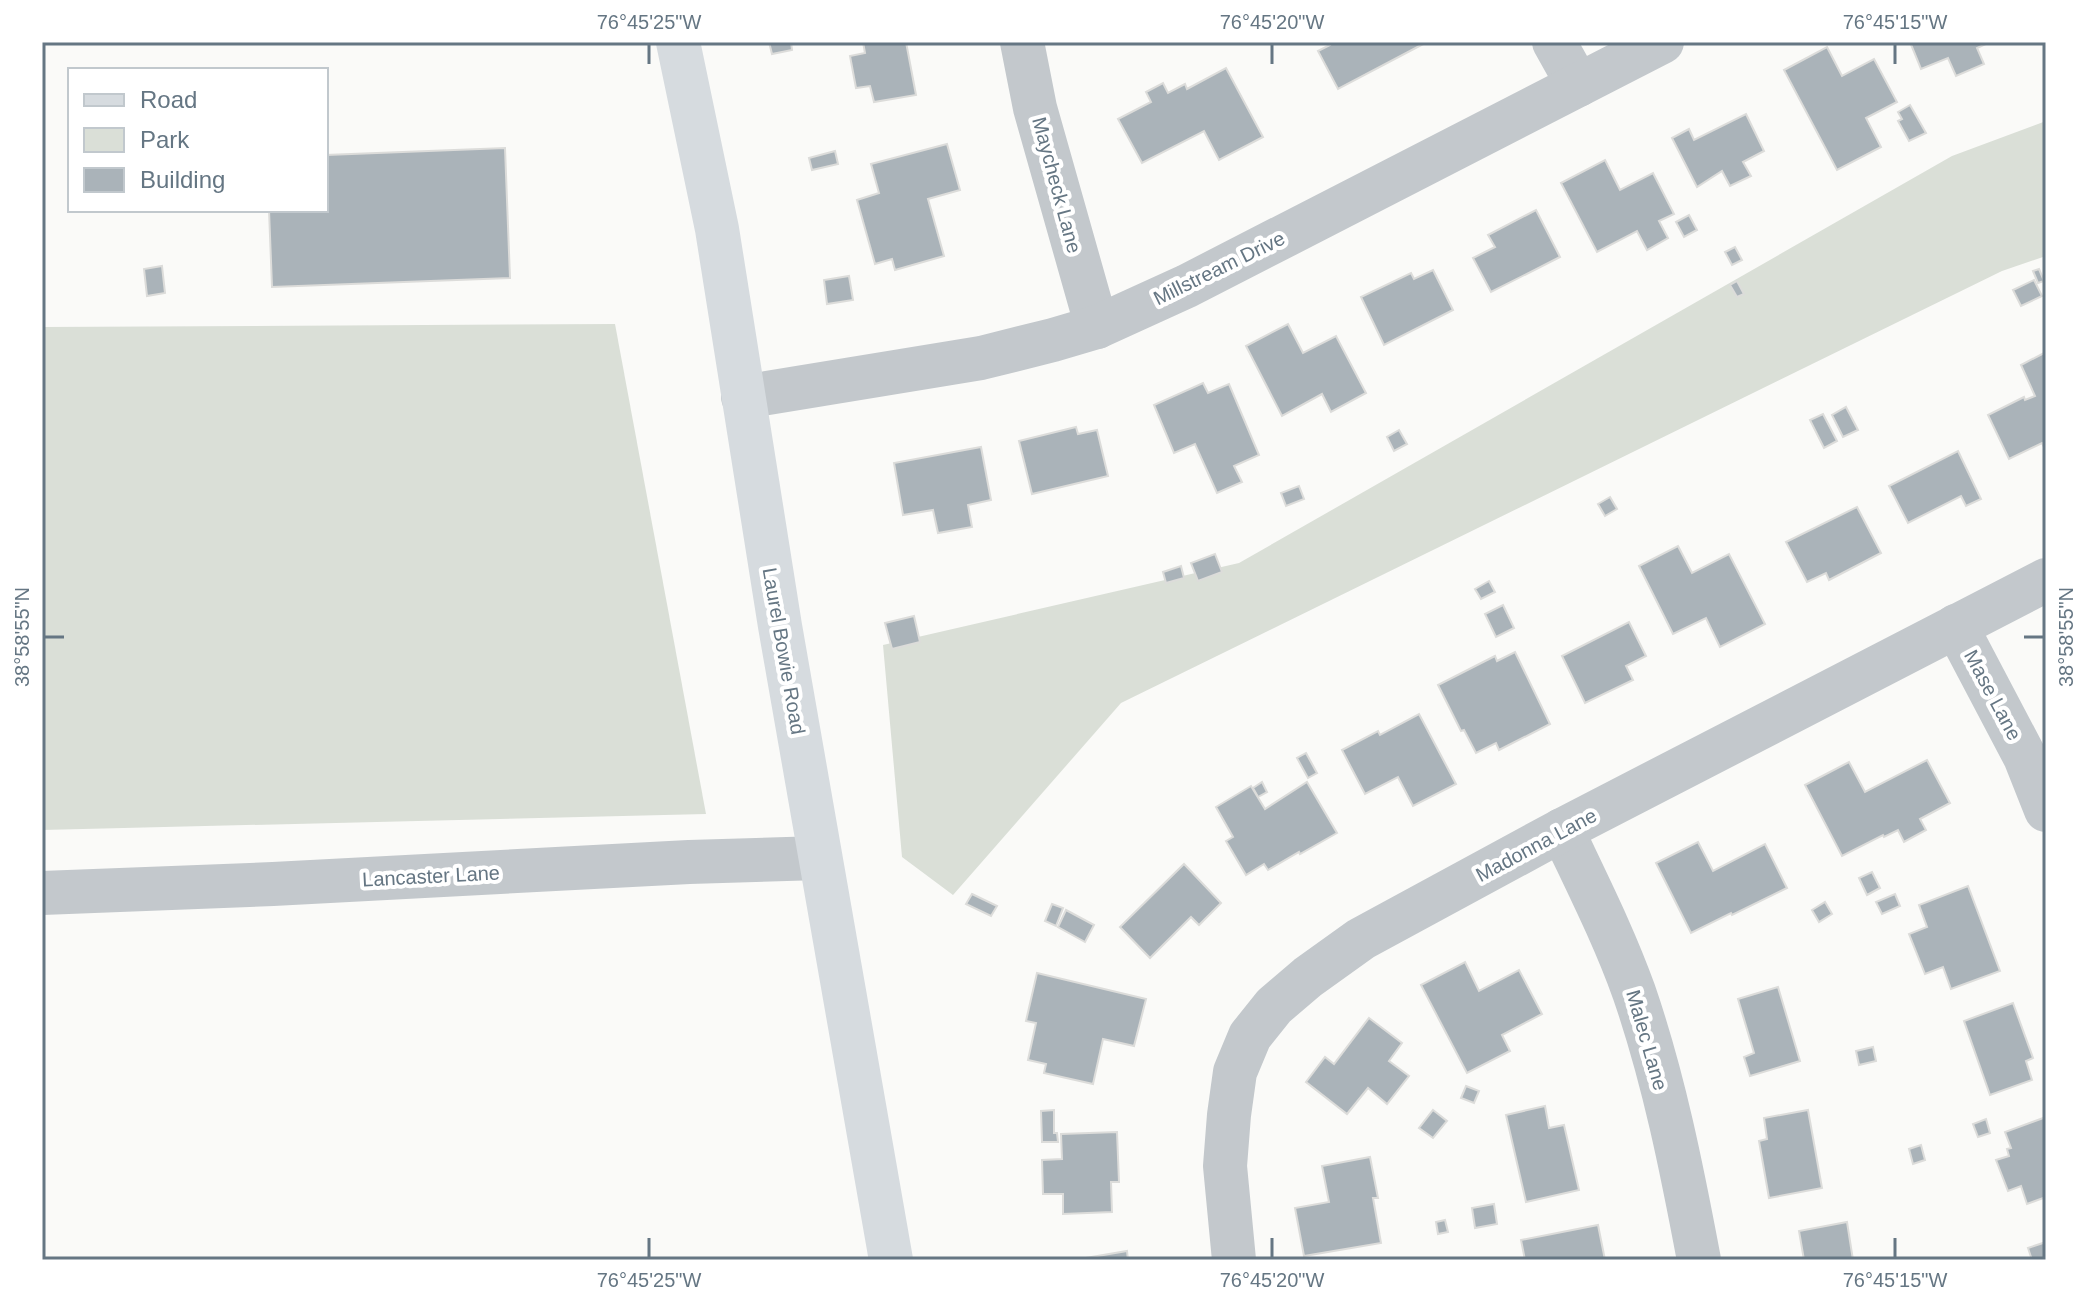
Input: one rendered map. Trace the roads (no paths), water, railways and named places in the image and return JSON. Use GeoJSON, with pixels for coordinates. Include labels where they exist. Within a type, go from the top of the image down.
{"type":"FeatureCollection","features":[{"type":"Feature","properties":{"kind":"main road","name":"Laurel Bowie Road"},"geometry":{"type":"LineString","coordinates":[[678,42],[717,229],[820,858],[891,1260]]}},
{"type":"Feature","properties":{"kind":"street","name":"Maycheck Lane"},"geometry":{"type":"LineString","coordinates":[[1022,42],[1035,108],[1097,327]]}},
{"type":"Feature","properties":{"kind":"street"},"geometry":{"type":"LineString","coordinates":[[1554,42],[1578,85]]}},
{"type":"Feature","properties":{"kind":"street","name":"Millstream Drive"},"geometry":{"type":"LineString","coordinates":[[743,397],[981,358],[1097,327],[1187,286],[1662,42]]}},
{"type":"Feature","properties":{"kind":"street","name":"Madonna Lane"},"geometry":{"type":"LineString","coordinates":[[1234,1260],[1225,1166],[1235,1072],[1250,1036],[1274,1006],[1308,977],[1361,939],[1562,830],[2046,580]]}},
{"type":"Feature","properties":{"kind":"street","name":"Mase Lane"},"geometry":{"type":"LineString","coordinates":[[1956,626],[2025,757],[2046,810]]}},
{"type":"Feature","properties":{"kind":"street","name":"Malec Lane"},"geometry":{"type":"LineString","coordinates":[[1562,830],[1611,933],[1634,994],[1660,1080],[1699,1260]]}},
{"type":"Feature","properties":{"kind":"street","name":"Lancaster Lane"},"geometry":{"type":"LineString","coordinates":[[42,893],[820,858]]}}]}
